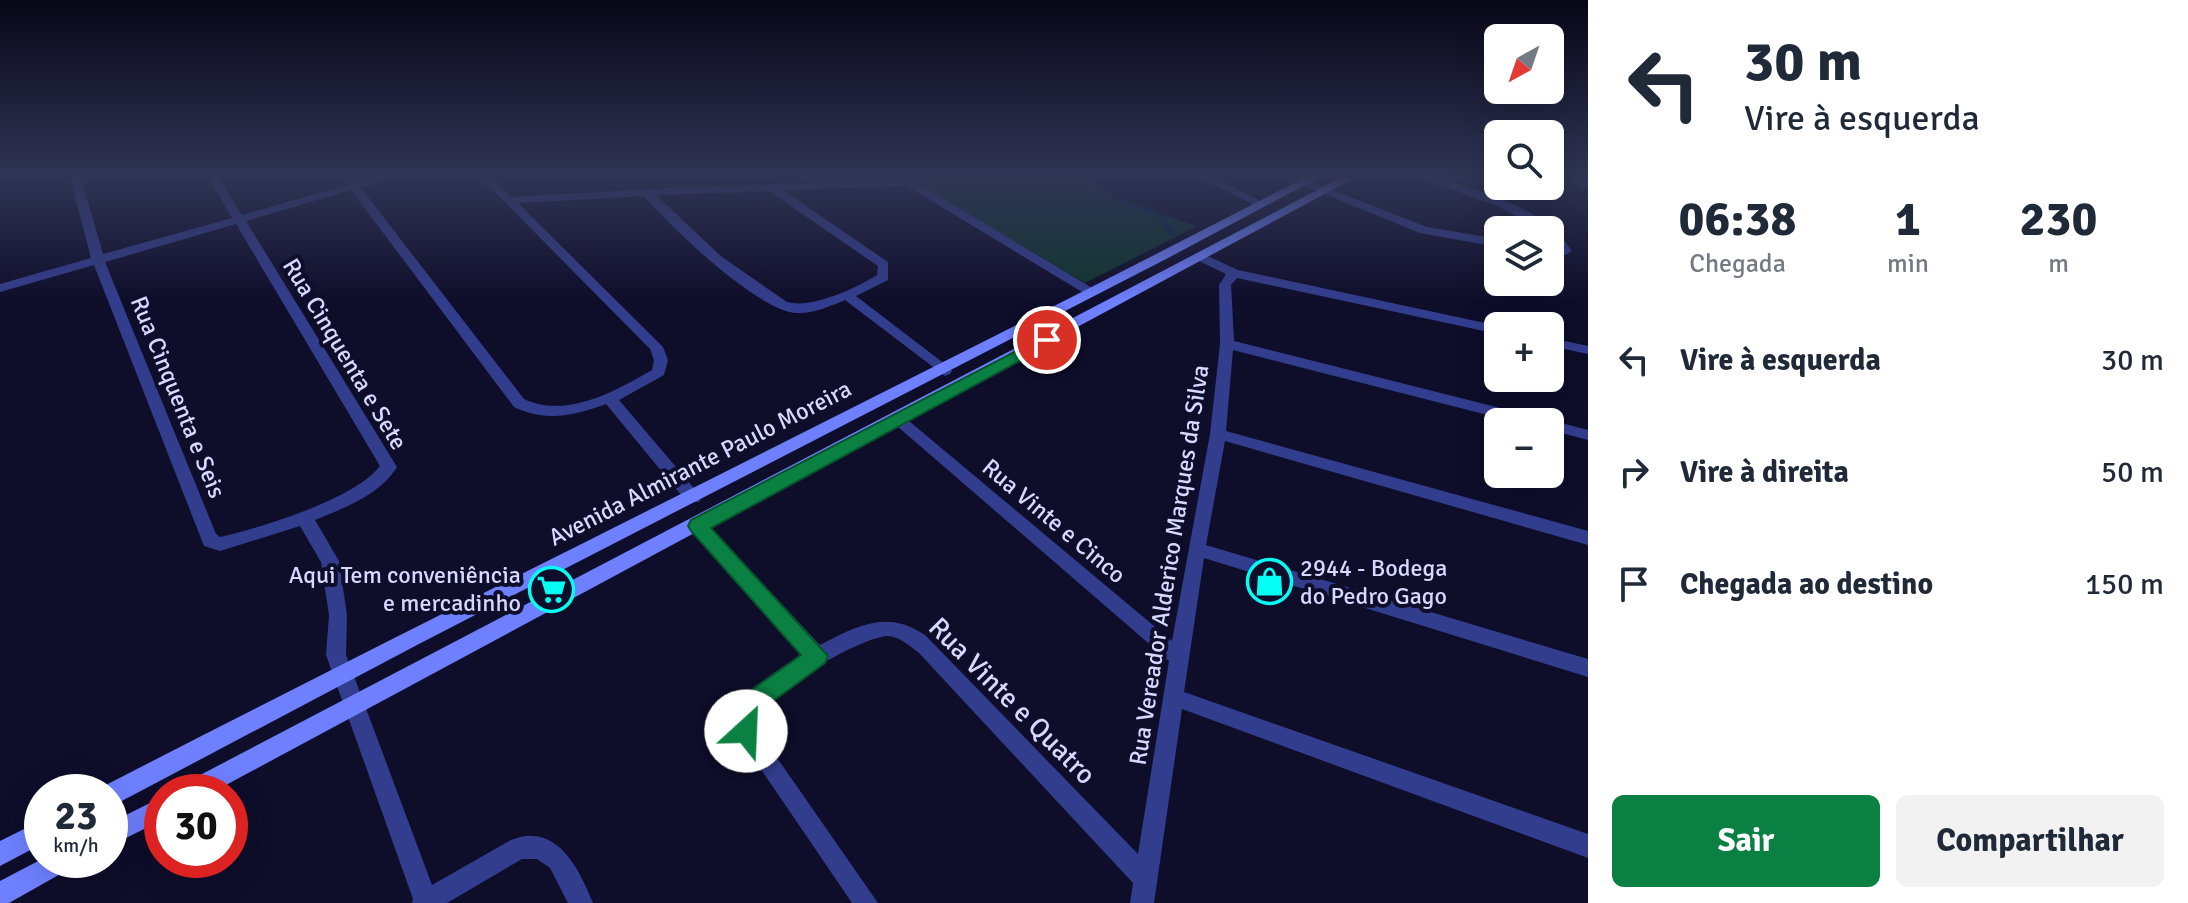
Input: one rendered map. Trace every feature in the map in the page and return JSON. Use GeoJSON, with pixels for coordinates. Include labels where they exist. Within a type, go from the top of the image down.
{"type":"FeatureCollection","features":[{"type":"Feature","properties":{"kind":"main road","name":"Avenida Almirante Paulo Moreira"},"geometry":{"type":"LineString","coordinates":[[128,785],[342,672],[945,371],[1234,219]]}},
{"type":"Feature","properties":{"kind":"main road","name":"Avenida Almirante Paulo Moreira"},"geometry":{"type":"LineString","coordinates":[[225,774],[1203,258],[1261,219]]}},
{"type":"Feature","properties":{"kind":"main road"},"geometry":{"type":"LineString","coordinates":[[0,854],[24,841]]}},
{"type":"Feature","properties":{"kind":"main road"},"geometry":{"type":"LineString","coordinates":[[0,894],[30,878]]}},
{"type":"Feature","properties":{"kind":"street","name":"Rua Cinquenta e Seis"},"geometry":{"type":"LineString","coordinates":[[87,219],[98,259],[210,541],[232,542],[304,517]]}},
{"type":"Feature","properties":{"kind":"street"},"geometry":{"type":"LineString","coordinates":[[0,288],[238,219]]}},
{"type":"Feature","properties":{"kind":"street","name":"Rua Cinquenta e Sete"},"geometry":{"type":"LineString","coordinates":[[238,219],[389,467],[380,481],[304,517]]}},
{"type":"Feature","properties":{"kind":"street"},"geometry":{"type":"LineString","coordinates":[[380,219],[519,403],[531,412],[545,414],[609,398],[659,372],[661,360],[656,347],[529,219]]}},
{"type":"Feature","properties":{"kind":"street"},"geometry":{"type":"LineString","coordinates":[[669,219],[778,304],[796,309],[845,294],[883,277],[884,265],[818,219]]}},
{"type":"Feature","properties":{"kind":"street"},"geometry":{"type":"LineString","coordinates":[[970,219],[1092,292]]}},
{"type":"Feature","properties":{"kind":"street"},"geometry":{"type":"LineString","coordinates":[[1399,219],[1424,230],[1484,241]]}},
{"type":"Feature","properties":{"kind":"street"},"geometry":{"type":"LineString","coordinates":[[1203,258],[1234,273],[1484,327]]}},
{"type":"Feature","properties":{"kind":"street","name":"Rua Vereador Alderico Marques da Silva"},"geometry":{"type":"LineString","coordinates":[[1142,903],[1196,549],[1218,434],[1227,344],[1225,285],[1234,273]]}},
{"type":"Feature","properties":{"kind":"street"},"geometry":{"type":"LineString","coordinates":[[845,294],[945,371]]}},
{"type":"Feature","properties":{"kind":"street"},"geometry":{"type":"LineString","coordinates":[[1227,344],[1484,409]]}},
{"type":"Feature","properties":{"kind":"street"},"geometry":{"type":"LineString","coordinates":[[1564,345],[1588,350]]}},
{"type":"Feature","properties":{"kind":"street"},"geometry":{"type":"LineString","coordinates":[[609,398],[693,498]]}},
{"type":"Feature","properties":{"kind":"street","name":"Rua Vinte e Cinco"},"geometry":{"type":"LineString","coordinates":[[898,420],[1179,658]]}},
{"type":"Feature","properties":{"kind":"street"},"geometry":{"type":"LineString","coordinates":[[1564,429],[1588,435]]}},
{"type":"Feature","properties":{"kind":"street"},"geometry":{"type":"LineString","coordinates":[[1218,434],[1588,538]]}},
{"type":"Feature","properties":{"kind":"street"},"geometry":{"type":"LineString","coordinates":[[304,517],[330,561],[338,615],[334,644],[353,706],[425,902],[519,848],[540,847],[558,860],[581,903]]}},
{"type":"Feature","properties":{"kind":"street"},"geometry":{"type":"LineString","coordinates":[[698,526],[817,656]]}},
{"type":"Feature","properties":{"kind":"street"},"geometry":{"type":"LineString","coordinates":[[1196,549],[1588,668]]}},
{"type":"Feature","properties":{"kind":"street","name":"Rua Vinte e Quatro"},"geometry":{"type":"LineString","coordinates":[[866,903],[746,731],[755,701],[817,656],[869,631],[891,627],[910,635],[1145,878]]}},
{"type":"Feature","properties":{"kind":"street"},"geometry":{"type":"LineString","coordinates":[[1173,697],[1588,846]]}},
{"type":"Feature","properties":{"kind":"green space"},"geometry":{"type":"Polygon","coordinates":[[[977,219],[1176,219],[1197,226],[1085,283],[977,219]]]}},
{"type":"Feature","properties":{"kind":"waterway"},"geometry":{"type":"LineString","coordinates":[[1162,219],[1172,233]]}},
{"type":"Feature","properties":{"kind":"place","name":"2944 - Bodega do Pedro Gago"},"geometry":{"type":"Point","coordinates":[1269,582]}},
{"type":"Feature","properties":{"kind":"place","name":"Aqui Tem conveniência e mercadinho"},"geometry":{"type":"Point","coordinates":[552,589]}},
{"type":"Feature","properties":{"kind":"route"},"geometry":{"type":"LineString","coordinates":[[746,731],[755,701],[817,656],[698,526],[1047,340]]}}]}
